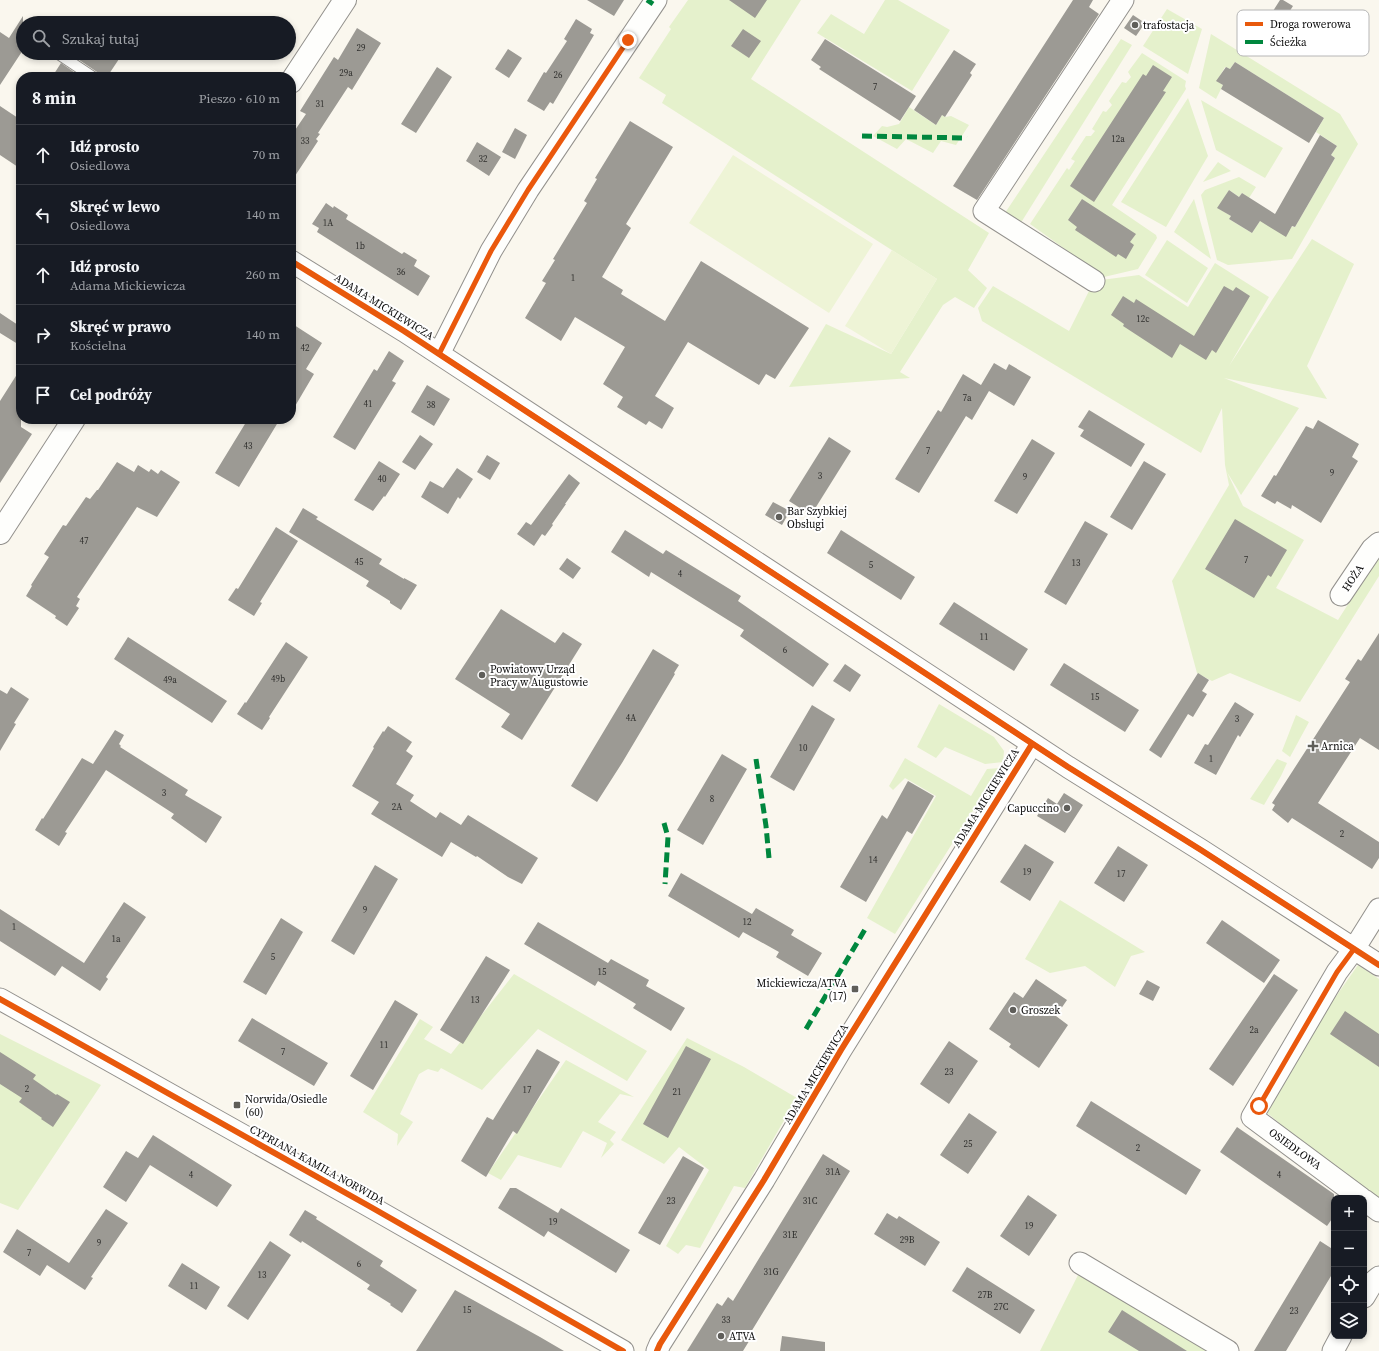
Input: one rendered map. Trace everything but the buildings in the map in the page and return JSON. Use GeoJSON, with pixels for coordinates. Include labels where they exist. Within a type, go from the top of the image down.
{"type":"FeatureCollection","features":[{"type":"Feature","properties":{"kind":"street"},"geometry":{"type":"LineString","coordinates":[[296,74],[345,0]]}},
{"type":"Feature","properties":{"kind":"street"},"geometry":{"type":"LineString","coordinates":[[439,354],[491,251],[528,190],[656,0]]}},
{"type":"Feature","properties":{"kind":"street"},"geometry":{"type":"LineString","coordinates":[[1094,281],[984,210],[1123,0]]}},
{"type":"Feature","properties":{"kind":"street","name":"ADAMA MICKIEWICZA"},"geometry":{"type":"LineString","coordinates":[[296,264],[439,354],[1032,744],[841,1050],[764,1180],[657,1351]]}},
{"type":"Feature","properties":{"kind":"street"},"geometry":{"type":"LineString","coordinates":[[0,533],[71,424]]}},
{"type":"Feature","properties":{"kind":"street","name":"HOŻA"},"geometry":{"type":"LineString","coordinates":[[1341,596],[1372,549],[1379,543]]}},
{"type":"Feature","properties":{"kind":"street"},"geometry":{"type":"LineString","coordinates":[[1032,744],[1379,965]]}},
{"type":"Feature","properties":{"kind":"street","name":"OSIEDLOWA"},"geometry":{"type":"LineString","coordinates":[[1357,1195],[1252,1117],[1333,979],[1379,909]]}},
{"type":"Feature","properties":{"kind":"street","name":"CYPRIANA KAMILA NORWIDA"},"geometry":{"type":"LineString","coordinates":[[0,999],[376,1209],[623,1351]]}},
{"type":"Feature","properties":{"kind":"street"},"geometry":{"type":"LineString","coordinates":[[1367,1202],[1379,1211]]}},
{"type":"Feature","properties":{"kind":"street"},"geometry":{"type":"LineString","coordinates":[[1080,1263],[1228,1351]]}},
{"type":"Feature","properties":{"kind":"street"},"geometry":{"type":"LineString","coordinates":[[1367,1292],[1379,1276]]}},
{"type":"Feature","properties":{"kind":"street"},"geometry":{"type":"LineString","coordinates":[[1332,1351],[1339,1339]]}},
{"type":"Feature","properties":{"kind":"lane"},"geometry":{"type":"LineString","coordinates":[[68,60],[86,72]]}},
{"type":"Feature","properties":{"kind":"green space"},"geometry":{"type":"Polygon","coordinates":[[[688,0],[801,0],[751,79],[989,233],[968,270],[987,288],[974,308],[955,297],[943,305],[900,372],[910,378],[789,387],[826,324],[891,354],[937,279],[662,103],[666,95],[639,78],[671,29],[669,27],[688,0]]]}},
{"type":"Feature","properties":{"kind":"green space"},"geometry":{"type":"Polygon","coordinates":[[[885,0],[898,0],[950,30],[912,91],[817,33],[831,14],[864,34],[885,0]]]}},
{"type":"Feature","properties":{"kind":"green space"},"geometry":{"type":"Polygon","coordinates":[[[1167,9],[1202,29],[1188,74],[1143,46],[1167,9]]]}},
{"type":"Feature","properties":{"kind":"green space"},"geometry":{"type":"Polygon","coordinates":[[[1211,34],[1237,50],[1237,56],[1246,56],[1340,114],[1358,144],[1292,259],[1228,265],[1217,260],[1201,195],[1205,190],[1239,177],[1256,187],[1249,198],[1242,193],[1239,197],[1229,190],[1218,208],[1231,216],[1229,219],[1252,233],[1260,221],[1295,227],[1335,158],[1331,155],[1337,146],[1316,132],[1324,118],[1235,62],[1230,69],[1225,67],[1217,81],[1223,85],[1216,99],[1199,88],[1211,34]]]}},
{"type":"Feature","properties":{"kind":"green space"},"geometry":{"type":"Polygon","coordinates":[[[1121,39],[1132,45],[1017,229],[1005,213],[1121,39]]]}},
{"type":"Feature","properties":{"kind":"green space"},"geometry":{"type":"Polygon","coordinates":[[[1142,53],[1186,81],[1186,89],[1112,205],[1156,235],[1157,238],[1138,269],[1104,277],[1030,224],[1067,168],[1069,170],[1075,161],[1071,159],[1086,136],[1091,136],[1095,131],[1092,129],[1103,111],[1106,112],[1112,105],[1109,101],[1122,82],[1126,83],[1131,77],[1128,72],[1142,53]]]}},
{"type":"Feature","properties":{"kind":"green space"},"geometry":{"type":"Polygon","coordinates":[[[1188,98],[1208,156],[1166,227],[1121,202],[1188,98]]]}},
{"type":"Feature","properties":{"kind":"green space"},"geometry":{"type":"Polygon","coordinates":[[[1201,100],[1283,148],[1265,178],[1216,150],[1201,100]]]}},
{"type":"Feature","properties":{"kind":"green space"},"geometry":{"type":"Polygon","coordinates":[[[909,107],[936,125],[942,115],[945,117],[951,116],[969,125],[956,145],[941,141],[933,153],[906,139],[897,149],[873,136],[882,126],[887,127],[899,124],[909,107]]]}},
{"type":"Feature","properties":{"kind":"green space"},"geometry":{"type":"Polygon","coordinates":[[[733,155],[873,244],[829,313],[689,223],[733,155]]]}},
{"type":"Feature","properties":{"kind":"green space"},"geometry":{"type":"Polygon","coordinates":[[[1218,162],[1231,171],[1203,182],[1218,162]]]}},
{"type":"Feature","properties":{"kind":"green space"},"geometry":{"type":"Polygon","coordinates":[[[1194,199],[1211,259],[1174,232],[1194,199]]]}},
{"type":"Feature","properties":{"kind":"green space"},"geometry":{"type":"Polygon","coordinates":[[[1312,239],[1354,264],[1307,366],[1327,399],[1224,378],[1299,408],[1241,495],[1227,472],[1243,506],[1304,540],[1276,588],[1338,620],[1376,560],[1379,558],[1379,576],[1300,702],[1230,673],[1212,681],[1197,673],[1172,581],[1229,485],[1225,465],[1222,408],[1201,453],[982,321],[978,308],[993,286],[1069,331],[1094,281],[1139,275],[1188,307],[1215,263],[1269,297],[1229,366],[1312,239]]]}},
{"type":"Feature","properties":{"kind":"green space"},"geometry":{"type":"Polygon","coordinates":[[[1167,240],[1208,268],[1187,303],[1145,275],[1167,240]]]}},
{"type":"Feature","properties":{"kind":"green space"},"geometry":{"type":"Polygon","coordinates":[[[892,250],[937,279],[891,354],[845,326],[892,250]]]}},
{"type":"Feature","properties":{"kind":"green space"},"geometry":{"type":"Polygon","coordinates":[[[939,704],[994,737],[1004,751],[1003,762],[985,764],[945,747],[936,758],[917,747],[939,704]]]}},
{"type":"Feature","properties":{"kind":"green space"},"geometry":{"type":"Polygon","coordinates":[[[1296,715],[1309,722],[1290,757],[1282,751],[1296,715]]]}},
{"type":"Feature","properties":{"kind":"green space"},"geometry":{"type":"Polygon","coordinates":[[[905,758],[971,796],[987,769],[1000,768],[895,934],[867,918],[936,796],[905,778],[893,790],[889,786],[905,758]]]}},
{"type":"Feature","properties":{"kind":"green space"},"geometry":{"type":"Polygon","coordinates":[[[1277,759],[1287,763],[1264,805],[1250,799],[1277,759]]]}},
{"type":"Feature","properties":{"kind":"green space"},"geometry":{"type":"Polygon","coordinates":[[[1060,900],[1145,952],[1131,956],[1115,987],[1085,966],[1050,973],[1025,959],[1060,900]]]}},
{"type":"Feature","properties":{"kind":"green space"},"geometry":{"type":"Polygon","coordinates":[[[1358,965],[1379,979],[1379,1207],[1367,1197],[1367,1195],[1365,1195],[1259,1106],[1358,965]]]}},
{"type":"Feature","properties":{"kind":"green space"},"geometry":{"type":"Polygon","coordinates":[[[514,974],[647,1051],[627,1081],[538,1029],[482,1090],[441,1068],[438,1072],[428,1069],[419,1074],[400,1114],[413,1122],[397,1146],[398,1134],[363,1112],[420,1019],[433,1027],[424,1039],[451,1054],[514,974]]]}},
{"type":"Feature","properties":{"kind":"green space"},"geometry":{"type":"Polygon","coordinates":[[[0,1034],[101,1085],[18,1210],[0,1203],[0,1034]]]}},
{"type":"Feature","properties":{"kind":"green space"},"geometry":{"type":"Polygon","coordinates":[[[687,1038],[744,1067],[797,1098],[745,1188],[734,1186],[700,1248],[686,1245],[678,1254],[666,1246],[709,1170],[679,1147],[664,1164],[621,1140],[687,1038]]]}},
{"type":"Feature","properties":{"kind":"green space"},"geometry":{"type":"Polygon","coordinates":[[[566,1060],[634,1097],[620,1094],[598,1122],[616,1132],[610,1140],[614,1144],[601,1158],[607,1143],[583,1131],[561,1168],[518,1155],[501,1180],[488,1173],[566,1060]]]}},
{"type":"Feature","properties":{"kind":"green space"},"geometry":{"type":"Polygon","coordinates":[[[1079,1273],[1213,1351],[1040,1351],[1079,1273]]]}},
{"type":"Feature","properties":{"kind":"marked path"},"geometry":{"type":"LineString","coordinates":[[647,0],[653,4]]}},
{"type":"Feature","properties":{"kind":"marked path"},"geometry":{"type":"LineString","coordinates":[[862,136],[967,138]]}},
{"type":"Feature","properties":{"kind":"marked path"},"geometry":{"type":"LineString","coordinates":[[756,759],[769,858]]}},
{"type":"Feature","properties":{"kind":"marked path"},"geometry":{"type":"LineString","coordinates":[[664,823],[668,837],[665,884]]}},
{"type":"Feature","properties":{"kind":"marked path"},"geometry":{"type":"LineString","coordinates":[[806,1029],[867,926]]}},
{"type":"Feature","properties":{"kind":"cycle path"},"geometry":{"type":"LineString","coordinates":[[296,264],[404,331],[1068,767],[1201,850],[1379,965]]}},
{"type":"Feature","properties":{"kind":"cycle path"},"geometry":{"type":"LineString","coordinates":[[657,1351],[764,1180],[841,1050],[1032,744]]}},
{"type":"Feature","properties":{"kind":"cycle path"},"geometry":{"type":"LineString","coordinates":[[0,999],[369,1206],[623,1351]]}},
{"type":"Feature","properties":{"kind":"place","name":"trafostacja"},"geometry":{"type":"Point","coordinates":[1135,25]}},
{"type":"Feature","properties":{"kind":"place","name":"Bar Szybkiej Obsługi"},"geometry":{"type":"Point","coordinates":[779,517]}},
{"type":"Feature","properties":{"kind":"place","name":"Powiatowy Urząd Pracy w Augustowie"},"geometry":{"type":"Point","coordinates":[482,675]}},
{"type":"Feature","properties":{"kind":"place","name":"Arnica"},"geometry":{"type":"Point","coordinates":[1313,746]}},
{"type":"Feature","properties":{"kind":"place","name":"Capuccino"},"geometry":{"type":"Point","coordinates":[1067,808]}},
{"type":"Feature","properties":{"kind":"place","name":"Mickiewicza/ATVA (17)"},"geometry":{"type":"Point","coordinates":[855,989]}},
{"type":"Feature","properties":{"kind":"place","name":"Groszek"},"geometry":{"type":"Point","coordinates":[1013,1010]}},
{"type":"Feature","properties":{"kind":"place","name":"Norwida/Osiedle (60)"},"geometry":{"type":"Point","coordinates":[237,1105]}},
{"type":"Feature","properties":{"kind":"place","name":"ATVA"},"geometry":{"type":"Point","coordinates":[721,1336]}},
{"type":"Feature","properties":{"kind":"route"},"geometry":{"type":"LineString","coordinates":[[628,40],[528,190],[491,251],[439,354],[724,540],[1032,744],[1201,850],[1354,949],[1337,972],[1259,1106]]}}]}
